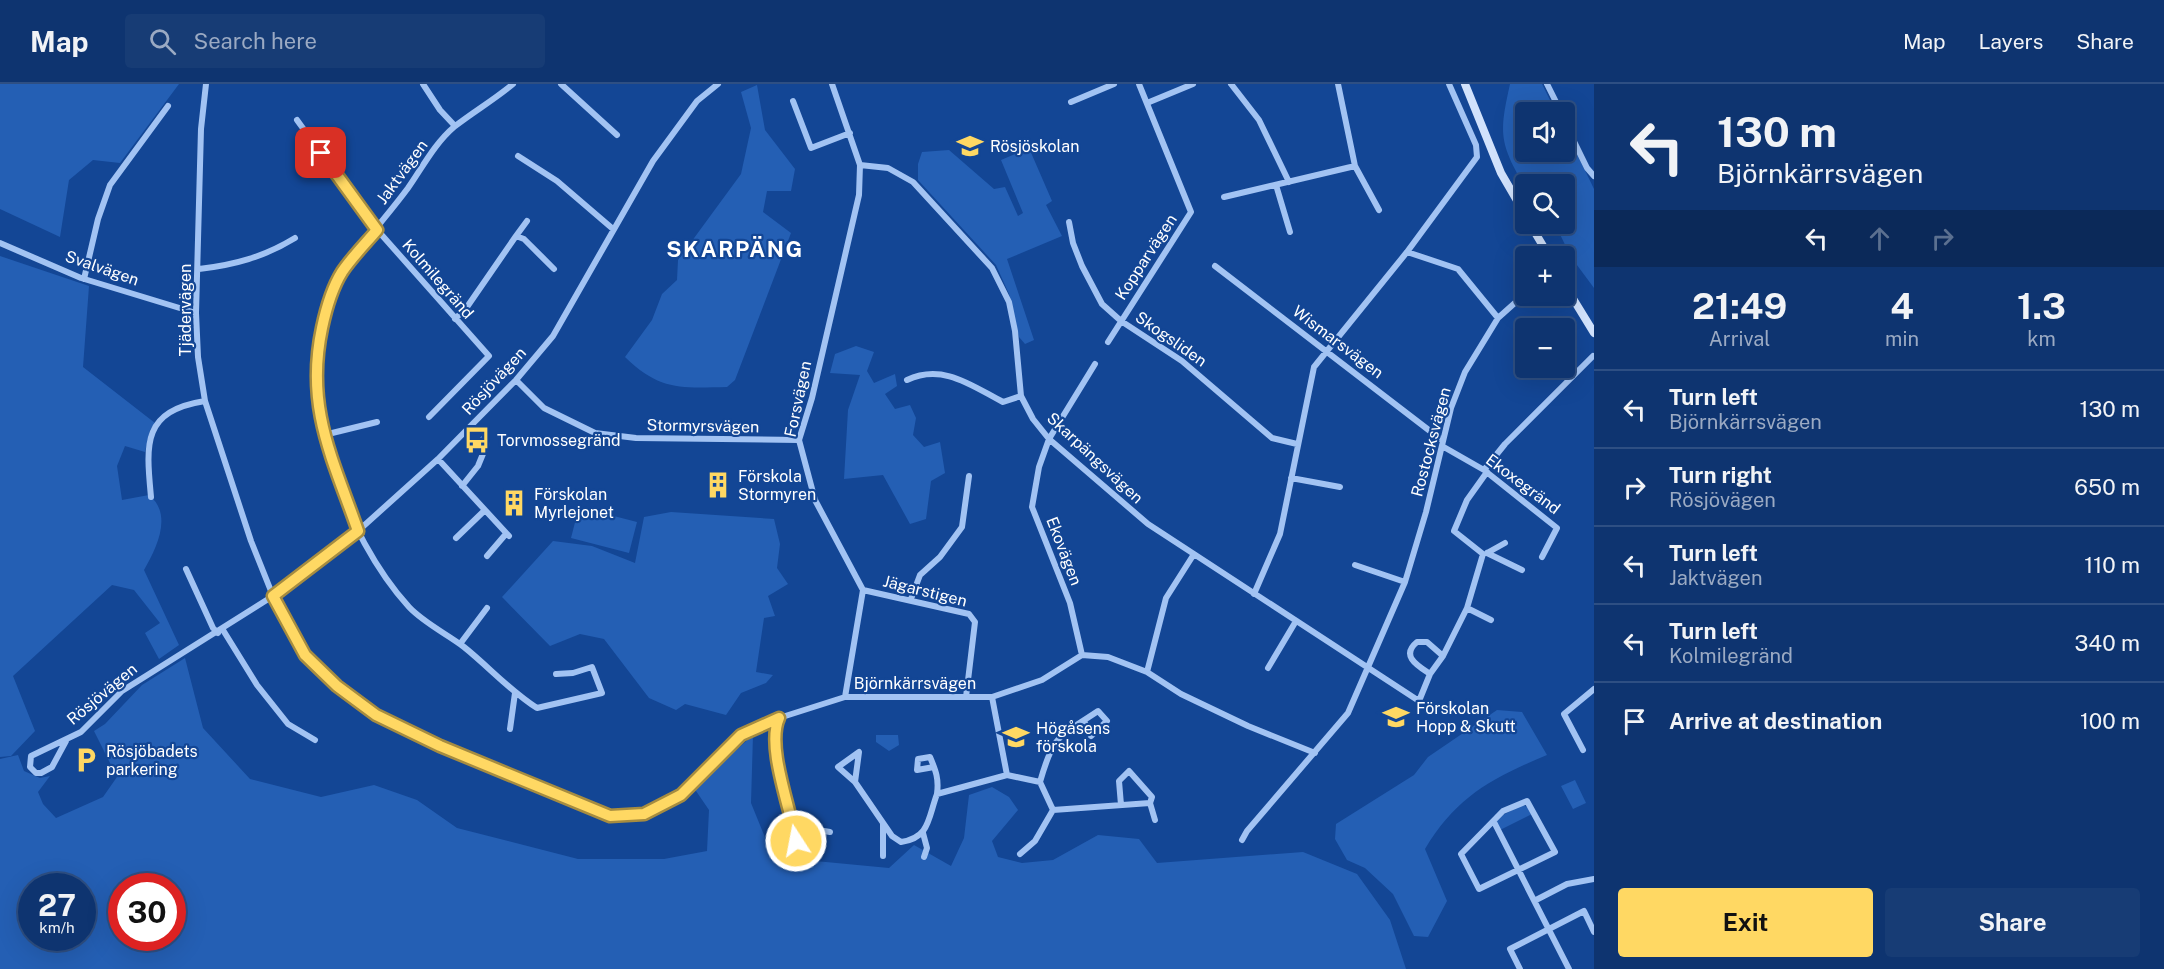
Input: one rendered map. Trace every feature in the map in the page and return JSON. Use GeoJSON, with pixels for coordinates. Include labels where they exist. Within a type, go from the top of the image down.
{"type":"FeatureCollection","features":[{"type":"Feature","properties":{"kind":"main road"},"geometry":{"type":"LineString","coordinates":[[1465,84],[1501,173],[1515,197]]}},
{"type":"Feature","properties":{"kind":"main road"},"geometry":{"type":"LineString","coordinates":[[1470,84],[1478,114]]}},
{"type":"Feature","properties":{"kind":"main road"},"geometry":{"type":"LineString","coordinates":[[1575,302],[1594,333]]}},
{"type":"Feature","properties":{"kind":"street","name":"Tjädervägen"},"geometry":{"type":"LineString","coordinates":[[206,84],[201,129],[199,269],[196,312],[198,357],[206,401],[251,541],[273,596]]}},
{"type":"Feature","properties":{"kind":"street"},"geometry":{"type":"LineString","coordinates":[[423,84],[440,110],[455,126]]}},
{"type":"Feature","properties":{"kind":"street","name":"Jaktvägen"},"geometry":{"type":"LineString","coordinates":[[513,84],[455,126],[442,140],[377,230],[342,272],[327,306],[316,379],[324,435],[340,488],[358,531],[380,568],[410,608],[460,644],[515,693],[537,708],[602,693],[592,667],[573,673],[556,674]]}},
{"type":"Feature","properties":{"kind":"street"},"geometry":{"type":"LineString","coordinates":[[561,84],[617,135]]}},
{"type":"Feature","properties":{"kind":"street","name":"Rösjövägen"},"geometry":{"type":"LineString","coordinates":[[66,741],[52,767],[41,773],[30,767],[31,756],[39,750],[66,741],[81,732],[122,691],[273,596],[358,531],[438,459],[516,380],[553,336],[613,229],[675,130],[697,101],[718,84]]}},
{"type":"Feature","properties":{"kind":"street","name":"Forsvägen"},"geometry":{"type":"LineString","coordinates":[[832,84],[861,165],[859,195],[812,398],[799,440],[815,500],[863,590]]}},
{"type":"Feature","properties":{"kind":"street"},"geometry":{"type":"LineString","coordinates":[[1071,102],[1114,84]]}},
{"type":"Feature","properties":{"kind":"street","name":"Kopparvägen"},"geometry":{"type":"LineString","coordinates":[[1108,342],[1191,212],[1139,84]]}},
{"type":"Feature","properties":{"kind":"street"},"geometry":{"type":"LineString","coordinates":[[1147,103],[1193,84]]}},
{"type":"Feature","properties":{"kind":"street"},"geometry":{"type":"LineString","coordinates":[[1231,84],[1259,120],[1289,182]]}},
{"type":"Feature","properties":{"kind":"street"},"geometry":{"type":"LineString","coordinates":[[1338,84],[1355,166],[1379,210]]}},
{"type":"Feature","properties":{"kind":"street"},"geometry":{"type":"LineString","coordinates":[[1254,594],[1280,534],[1314,367],[1407,252],[1477,157],[1476,145],[1449,84]]}},
{"type":"Feature","properties":{"kind":"street"},"geometry":{"type":"LineString","coordinates":[[1547,84],[1556,102]]}},
{"type":"Feature","properties":{"kind":"street"},"geometry":{"type":"LineString","coordinates":[[793,101],[811,148],[850,133]]}},
{"type":"Feature","properties":{"kind":"street"},"geometry":{"type":"LineString","coordinates":[[84,279],[98,219],[110,185],[168,106]]}},
{"type":"Feature","properties":{"kind":"street","name":"Kolmilegränd"},"geometry":{"type":"LineString","coordinates":[[297,120],[377,230],[489,356],[429,417]]}},
{"type":"Feature","properties":{"kind":"street"},"geometry":{"type":"LineString","coordinates":[[1575,143],[1594,177]]}},
{"type":"Feature","properties":{"kind":"street"},"geometry":{"type":"LineString","coordinates":[[518,156],[557,181],[613,229]]}},
{"type":"Feature","properties":{"kind":"street","name":"Skarpängsvägen"},"geometry":{"type":"LineString","coordinates":[[861,165],[888,168],[912,182],[992,268],[1009,302],[1015,331],[1021,396],[1033,419],[1049,439],[1148,524],[1368,670],[1419,701],[1430,674]]}},
{"type":"Feature","properties":{"kind":"street"},"geometry":{"type":"LineString","coordinates":[[1224,197],[1355,166]]}},
{"type":"Feature","properties":{"kind":"street"},"geometry":{"type":"LineString","coordinates":[[1276,185],[1290,232]]}},
{"type":"Feature","properties":{"kind":"street"},"geometry":{"type":"LineString","coordinates":[[455,319],[467,307],[527,221]]}},
{"type":"Feature","properties":{"kind":"street","name":"Skogsliden"},"geometry":{"type":"LineString","coordinates":[[1069,222],[1073,243],[1089,284],[1102,304],[1121,321],[1182,361],[1272,438],[1297,444]]}},
{"type":"Feature","properties":{"kind":"street"},"geometry":{"type":"LineString","coordinates":[[516,236],[524,239],[554,269]]}},
{"type":"Feature","properties":{"kind":"street"},"geometry":{"type":"LineString","coordinates":[[199,269],[236,264],[277,249],[295,238]]}},
{"type":"Feature","properties":{"kind":"street","name":"Svalvägen"},"geometry":{"type":"LineString","coordinates":[[0,243],[84,279],[196,312]]}},
{"type":"Feature","properties":{"kind":"street"},"geometry":{"type":"LineString","coordinates":[[1407,252],[1458,269],[1498,318]]}},
{"type":"Feature","properties":{"kind":"street","name":"Wismarsvägen"},"geometry":{"type":"LineString","coordinates":[[1215,266],[1443,443]]}},
{"type":"Feature","properties":{"kind":"street","name":"Rostocksvägen"},"geometry":{"type":"LineString","coordinates":[[1242,840],[1348,713],[1405,582],[1426,512],[1451,408],[1465,372],[1498,318],[1515,303]]}},
{"type":"Feature","properties":{"kind":"street"},"geometry":{"type":"LineString","coordinates":[[1521,570],[1485,554],[1454,531],[1467,500],[1505,444],[1593,356]]}},
{"type":"Feature","properties":{"kind":"street","name":"Ekovägen"},"geometry":{"type":"LineString","coordinates":[[1082,655],[1070,603],[1032,507],[1039,467],[1049,439],[1095,364]]}},
{"type":"Feature","properties":{"kind":"street"},"geometry":{"type":"LineString","coordinates":[[907,380],[950,374],[1003,402],[1021,396]]}},
{"type":"Feature","properties":{"kind":"street","name":"Stormyrsvägen"},"geometry":{"type":"LineString","coordinates":[[516,380],[544,408],[596,433],[636,438],[799,440]]}},
{"type":"Feature","properties":{"kind":"street"},"geometry":{"type":"LineString","coordinates":[[152,497],[148,468],[151,436],[165,415],[182,405],[206,401]]}},
{"type":"Feature","properties":{"kind":"street"},"geometry":{"type":"LineString","coordinates":[[324,435],[377,422]]}},
{"type":"Feature","properties":{"kind":"street"},"geometry":{"type":"LineString","coordinates":[[462,486],[478,466],[487,444],[483,439]]}},
{"type":"Feature","properties":{"kind":"street","name":"Ekoxegränd"},"geometry":{"type":"LineString","coordinates":[[1443,443],[1486,471],[1557,528],[1542,557]]}},
{"type":"Feature","properties":{"kind":"street"},"geometry":{"type":"LineString","coordinates":[[438,459],[507,535],[487,556]]}},
{"type":"Feature","properties":{"kind":"street"},"geometry":{"type":"LineString","coordinates":[[911,599],[920,574],[940,557],[962,526],[969,476]]}},
{"type":"Feature","properties":{"kind":"street"},"geometry":{"type":"LineString","coordinates":[[1291,478],[1340,487]]}},
{"type":"Feature","properties":{"kind":"street"},"geometry":{"type":"LineString","coordinates":[[456,538],[484,511]]}},
{"type":"Feature","properties":{"kind":"street"},"geometry":{"type":"LineString","coordinates":[[1443,656],[1424,641],[1413,645],[1410,654],[1413,663],[1430,674],[1443,656],[1467,608],[1485,554],[1505,543]]}},
{"type":"Feature","properties":{"kind":"street"},"geometry":{"type":"LineString","coordinates":[[1147,672],[1166,598],[1194,554]]}},
{"type":"Feature","properties":{"kind":"street"},"geometry":{"type":"LineString","coordinates":[[1355,565],[1405,582]]}},
{"type":"Feature","properties":{"kind":"street"},"geometry":{"type":"LineString","coordinates":[[186,569],[213,628],[220,631],[257,685],[288,724],[315,740]]}},
{"type":"Feature","properties":{"kind":"street"},"geometry":{"type":"LineString","coordinates":[[845,697],[863,590]]}},
{"type":"Feature","properties":{"kind":"street","name":"Jägarstigen"},"geometry":{"type":"LineString","coordinates":[[863,590],[911,599],[969,614],[975,622],[966,697]]}},
{"type":"Feature","properties":{"kind":"street","name":"Björnkärrsvägen"},"geometry":{"type":"LineString","coordinates":[[273,596],[305,655],[337,686],[376,715],[440,746],[610,816],[644,814],[681,795],[741,735],[779,718],[845,697],[992,697],[1042,680],[1082,655]]}},
{"type":"Feature","properties":{"kind":"street"},"geometry":{"type":"LineString","coordinates":[[460,644],[487,608]]}},
{"type":"Feature","properties":{"kind":"street"},"geometry":{"type":"LineString","coordinates":[[1467,608],[1491,620]]}},
{"type":"Feature","properties":{"kind":"street"},"geometry":{"type":"LineString","coordinates":[[1268,668],[1296,621]]}},
{"type":"Feature","properties":{"kind":"street"},"geometry":{"type":"LineString","coordinates":[[1082,655],[1108,657],[1147,672],[1181,694],[1239,722],[1315,753]]}},
{"type":"Feature","properties":{"kind":"street"},"geometry":{"type":"LineString","coordinates":[[1583,750],[1564,714],[1594,689]]}},
{"type":"Feature","properties":{"kind":"street"},"geometry":{"type":"LineString","coordinates":[[510,729],[515,693]]}},
{"type":"Feature","properties":{"kind":"street"},"geometry":{"type":"LineString","coordinates":[[992,697],[1007,775]]}},
{"type":"Feature","properties":{"kind":"street"},"geometry":{"type":"LineString","coordinates":[[779,718],[775,727],[778,756],[796,841]]}},
{"type":"Feature","properties":{"kind":"street"},"geometry":{"type":"LineString","coordinates":[[1053,810],[1040,782],[1049,749],[1062,733],[1084,721]]}},
{"type":"Feature","properties":{"kind":"street"},"geometry":{"type":"LineString","coordinates":[[855,782],[859,752],[838,767],[855,782],[892,836],[901,842],[916,840],[923,833],[937,794],[939,779],[934,766]]}},
{"type":"Feature","properties":{"kind":"street"},"geometry":{"type":"LineString","coordinates":[[1121,805],[1119,781],[1129,771],[1152,797],[1150,803],[1155,820]]}},
{"type":"Feature","properties":{"kind":"street"},"geometry":{"type":"LineString","coordinates":[[937,794],[1007,775],[1040,782]]}},
{"type":"Feature","properties":{"kind":"street"},"geometry":{"type":"LineString","coordinates":[[1527,801],[1554,852],[1520,869],[1479,889],[1461,854],[1503,811],[1527,801]]}},
{"type":"Feature","properties":{"kind":"street"},"geometry":{"type":"LineString","coordinates":[[1053,810],[1150,803]]}},
{"type":"Feature","properties":{"kind":"street"},"geometry":{"type":"LineString","coordinates":[[1020,854],[1035,841],[1053,810]]}},
{"type":"Feature","properties":{"kind":"street"},"geometry":{"type":"LineString","coordinates":[[1494,822],[1536,900],[1569,969]]}},
{"type":"Feature","properties":{"kind":"street"},"geometry":{"type":"LineString","coordinates":[[883,824],[883,856]]}},
{"type":"Feature","properties":{"kind":"street"},"geometry":{"type":"LineString","coordinates":[[794,826],[830,832]]}},
{"type":"Feature","properties":{"kind":"street"},"geometry":{"type":"LineString","coordinates":[[923,833],[927,848],[924,857]]}},
{"type":"Feature","properties":{"kind":"street"},"geometry":{"type":"LineString","coordinates":[[1536,900],[1567,884],[1594,879]]}},
{"type":"Feature","properties":{"kind":"street"},"geometry":{"type":"LineString","coordinates":[[1520,969],[1510,949],[1549,928],[1584,911],[1594,932]]}},
{"type":"Feature","properties":{"kind":"shaded area"},"geometry":{"type":"Polygon","coordinates":[[[0,84],[179,84],[120,163],[93,160],[69,180],[60,237],[0,209],[0,84]]]}},
{"type":"Feature","properties":{"kind":"shaded area"},"geometry":{"type":"Polygon","coordinates":[[[1510,84],[1542,84],[1551,102],[1515,102],[1515,162],[1575,162],[1575,150],[1594,189],[1594,288],[1575,262],[1575,246],[1566,246],[1560,234],[1575,234],[1575,174],[1518,174],[1506,148],[1504,115],[1510,84]]]}},
{"type":"Feature","properties":{"kind":"shaded area"},"geometry":{"type":"Polygon","coordinates":[[[757,85],[765,130],[795,169],[791,191],[767,191],[763,212],[791,233],[735,380],[727,387],[684,387],[661,382],[649,376],[625,357],[652,320],[662,294],[677,280],[678,260],[741,174],[751,128],[741,92],[757,85]]]}},
{"type":"Feature","properties":{"kind":"shaded area"},"geometry":{"type":"Polygon","coordinates":[[[1029,148],[1052,201],[1046,205],[1062,236],[1007,259],[1034,340],[1025,344],[1019,337],[1009,294],[996,265],[918,180],[918,164],[922,152],[949,150],[994,189],[1005,187],[1018,216],[1023,213],[1001,160],[1029,148]]]}},
{"type":"Feature","properties":{"kind":"shaded area"},"geometry":{"type":"Polygon","coordinates":[[[0,256],[89,286],[83,367],[155,423],[150,430],[145,452],[125,446],[117,466],[122,500],[149,495],[160,512],[158,542],[144,570],[179,645],[159,659],[145,633],[160,623],[134,590],[112,585],[13,676],[35,731],[11,756],[0,757],[0,256]]]}},
{"type":"Feature","properties":{"kind":"shaded area"},"geometry":{"type":"Polygon","coordinates":[[[856,346],[874,352],[867,371],[874,383],[895,374],[897,386],[885,394],[895,409],[910,405],[916,418],[913,435],[924,447],[940,442],[945,473],[931,481],[926,519],[910,524],[883,475],[844,479],[848,410],[860,375],[830,373],[835,354],[856,346]]]}},
{"type":"Feature","properties":{"kind":"shaded area"},"geometry":{"type":"Polygon","coordinates":[[[579,507],[637,522],[629,553],[571,538],[579,507]]]}},
{"type":"Feature","properties":{"kind":"shaded area"},"geometry":{"type":"Polygon","coordinates":[[[671,512],[774,519],[780,544],[777,568],[788,584],[768,596],[775,616],[764,618],[756,672],[773,675],[766,683],[741,693],[726,715],[685,704],[676,710],[649,698],[604,639],[580,634],[550,646],[502,597],[553,541],[592,546],[635,563],[644,517],[671,512]]]}},
{"type":"Feature","properties":{"kind":"shaded area"},"geometry":{"type":"Polygon","coordinates":[[[185,658],[203,728],[250,779],[321,797],[374,785],[417,800],[457,828],[578,859],[664,859],[707,851],[709,810],[694,788],[753,735],[751,803],[773,857],[889,868],[914,845],[951,866],[964,838],[969,795],[992,787],[1009,797],[1018,810],[992,841],[998,857],[1022,863],[1053,860],[1098,835],[1139,839],[1157,863],[1303,852],[1357,874],[1390,920],[1406,969],[0,969],[0,759],[18,755],[24,771],[40,778],[50,776],[38,792],[43,804],[56,818],[103,797],[117,777],[94,731],[105,724],[142,685],[185,658]]]}},
{"type":"Feature","properties":{"kind":"shaded area"},"geometry":{"type":"Polygon","coordinates":[[[1497,710],[1522,712],[1547,755],[1509,772],[1477,791],[1449,816],[1437,831],[1425,849],[1447,901],[1428,937],[1414,936],[1393,894],[1365,868],[1347,860],[1335,839],[1336,824],[1414,775],[1428,757],[1497,710]]]}},
{"type":"Feature","properties":{"kind":"shaded area"},"geometry":{"type":"Polygon","coordinates":[[[876,735],[898,735],[899,745],[889,751],[876,742],[876,735]]]}},
{"type":"Feature","properties":{"kind":"shaded area"},"geometry":{"type":"Polygon","coordinates":[[[1575,780],[1586,803],[1573,809],[1561,786],[1575,780]]]}},
{"type":"Feature","properties":{"kind":"shaded area"},"geometry":{"type":"Polygon","coordinates":[[[1522,805],[1527,807],[1532,814],[1500,830],[1496,822],[1503,815],[1522,805]]]}},
{"type":"Feature","properties":{"kind":"place","name":"Rösjöskolan"},"geometry":{"type":"Point","coordinates":[970,146]}},
{"type":"Feature","properties":{"kind":"place","name":"Torvmossegränd"},"geometry":{"type":"Point","coordinates":[477,440]}},
{"type":"Feature","properties":{"kind":"place","name":"Förskola Stormyren"},"geometry":{"type":"Point","coordinates":[718,485]}},
{"type":"Feature","properties":{"kind":"place","name":"Förskolan Myrlejonet"},"geometry":{"type":"Point","coordinates":[514,503]}},
{"type":"Feature","properties":{"kind":"place","name":"Förskolan Hopp & Skutt"},"geometry":{"type":"Point","coordinates":[1396,717]}},
{"type":"Feature","properties":{"kind":"place","name":"Högåsens förskola"},"geometry":{"type":"Point","coordinates":[1016,737]}},
{"type":"Feature","properties":{"kind":"place","name":"Rösjöbadets parkering"},"geometry":{"type":"Point","coordinates":[86,760]}},
{"type":"Feature","properties":{"kind":"district","name":"SKARPÄNG"},"geometry":{"type":"Point","coordinates":[735,249]}},
{"type":"Feature","properties":{"kind":"route"},"geometry":{"type":"LineString","coordinates":[[321,153],[377,230],[342,272],[327,306],[320,338],[316,379],[320,416],[326,442],[340,488],[358,531],[273,596],[305,655],[337,686],[376,715],[440,746],[610,816],[644,814],[681,795],[741,735],[779,718],[775,727],[775,736],[796,841]]}}]}
